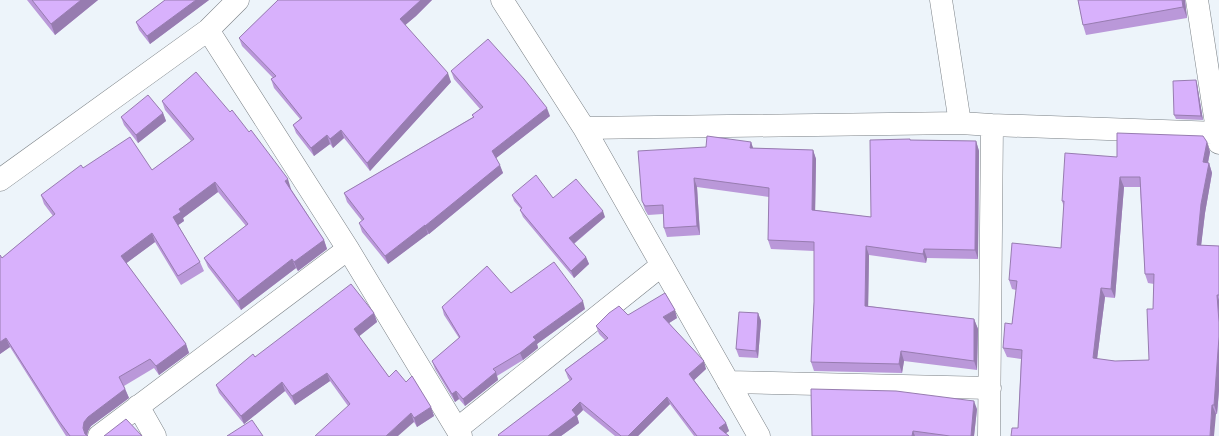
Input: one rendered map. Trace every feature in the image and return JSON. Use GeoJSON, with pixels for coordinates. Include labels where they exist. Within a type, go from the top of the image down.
{"type":"FeatureCollection","features":[{"type":"Feature","properties":{"kind":"street"},"geometry":{"type":"LineString","coordinates":[[0,180],[208,30],[238,0]]}},
{"type":"Feature","properties":{"kind":"street"},"geometry":{"type":"LineString","coordinates":[[502,0],[584,128],[759,436]]}},
{"type":"Feature","properties":{"kind":"street"},"geometry":{"type":"LineString","coordinates":[[941,0],[960,123]]}},
{"type":"Feature","properties":{"kind":"street"},"geometry":{"type":"LineString","coordinates":[[584,128],[960,123],[1219,137],[1197,0]]}},
{"type":"Feature","properties":{"kind":"street"},"geometry":{"type":"LineString","coordinates":[[208,30],[348,249],[459,433],[662,265]]}},
{"type":"Feature","properties":{"kind":"street"},"geometry":{"type":"LineString","coordinates":[[989,436],[992,125]]}},
{"type":"Feature","properties":{"kind":"street"},"geometry":{"type":"LineString","coordinates":[[98,436],[348,249]]}},
{"type":"Feature","properties":{"kind":"street"},"geometry":{"type":"LineString","coordinates":[[728,382],[990,388]]}},
{"type":"Feature","properties":{"kind":"street"},"geometry":{"type":"LineString","coordinates":[[138,406],[155,436]]}},
{"type":"Feature","properties":{"kind":"building"},"geometry":{"type":"Polygon","coordinates":[[[32,0],[81,0],[51,24],[32,0]]]}},
{"type":"Feature","properties":{"kind":"building"},"geometry":{"type":"Polygon","coordinates":[[[165,0],[196,0],[147,36],[136,22],[165,0]]]}},
{"type":"Feature","properties":{"kind":"building"},"geometry":{"type":"Polygon","coordinates":[[[278,0],[421,0],[400,19],[448,73],[367,163],[341,130],[330,139],[327,135],[311,148],[293,125],[302,118],[271,79],[276,76],[239,38],[278,0]]]}},
{"type":"Feature","properties":{"kind":"building"},"geometry":{"type":"Polygon","coordinates":[[[1078,0],[1182,0],[1183,7],[1083,25],[1078,0]]]}},
{"type":"Feature","properties":{"kind":"building"},"geometry":{"type":"Polygon","coordinates":[[[488,39],[524,79],[547,108],[492,151],[500,165],[425,226],[385,256],[359,223],[364,219],[344,193],[474,117],[472,115],[483,107],[451,71],[488,39]]]}},
{"type":"Feature","properties":{"kind":"building"},"geometry":{"type":"Polygon","coordinates":[[[196,72],[230,112],[232,110],[249,132],[251,130],[288,179],[285,181],[324,240],[294,262],[292,259],[238,301],[204,258],[248,224],[215,182],[179,209],[181,212],[173,217],[200,262],[178,276],[152,233],[121,256],[186,344],[156,366],[150,359],[119,377],[125,389],[88,417],[84,422],[83,428],[85,434],[88,436],[70,436],[6,338],[0,342],[0,255],[2,258],[55,214],[41,195],[81,165],[83,168],[130,137],[152,170],[194,139],[162,101],[196,72]]]}},
{"type":"Feature","properties":{"kind":"building"},"geometry":{"type":"Polygon","coordinates":[[[1196,80],[1201,116],[1174,115],[1173,81],[1196,80]]]}},
{"type":"Feature","properties":{"kind":"building"},"geometry":{"type":"Polygon","coordinates":[[[148,95],[163,113],[136,135],[121,117],[148,95]]]}},
{"type":"Feature","properties":{"kind":"building"},"geometry":{"type":"Polygon","coordinates":[[[1117,133],[1203,136],[1207,142],[1203,162],[1209,163],[1201,204],[1197,245],[1219,246],[1219,295],[1217,295],[1219,337],[1210,436],[1011,436],[1012,428],[1018,428],[1022,350],[1003,348],[1005,323],[1012,324],[1017,281],[1009,280],[1012,243],[1061,248],[1065,153],[1117,157],[1117,133]],[[1120,177],[1111,289],[1101,288],[1093,358],[1115,361],[1149,360],[1147,309],[1153,309],[1154,274],[1145,274],[1140,177],[1120,177]]]}},
{"type":"Feature","properties":{"kind":"building"},"geometry":{"type":"Polygon","coordinates":[[[707,136],[751,142],[750,148],[813,150],[812,210],[871,217],[870,140],[910,139],[976,141],[975,250],[924,249],[923,254],[866,246],[865,306],[974,319],[974,361],[901,351],[899,364],[811,362],[814,302],[814,242],[768,240],[769,188],[694,178],[697,226],[664,228],[663,205],[645,206],[642,201],[638,151],[706,147],[707,136]]]}},
{"type":"Feature","properties":{"kind":"building"},"geometry":{"type":"Polygon","coordinates":[[[536,175],[553,198],[576,179],[603,211],[569,238],[586,257],[571,271],[520,210],[522,208],[512,195],[536,175]]]}},
{"type":"Feature","properties":{"kind":"building"},"geometry":{"type":"Polygon","coordinates":[[[554,262],[583,301],[533,337],[536,340],[520,353],[493,369],[496,372],[463,399],[456,391],[452,394],[432,361],[460,337],[442,307],[487,266],[511,293],[554,262]]]}},
{"type":"Feature","properties":{"kind":"building"},"geometry":{"type":"Polygon","coordinates":[[[351,284],[374,313],[354,329],[389,377],[396,370],[406,382],[412,376],[431,407],[414,418],[411,413],[386,436],[315,436],[350,404],[327,373],[292,396],[282,382],[241,416],[216,385],[253,354],[255,357],[351,284]]]}},
{"type":"Feature","properties":{"kind":"building"},"geometry":{"type":"Polygon","coordinates":[[[665,293],[675,310],[663,317],[704,361],[689,374],[726,423],[719,428],[729,436],[697,436],[667,397],[628,436],[621,436],[580,402],[572,410],[576,415],[548,436],[498,435],[572,379],[565,370],[608,338],[596,326],[609,313],[619,306],[628,315],[665,293]]]}},
{"type":"Feature","properties":{"kind":"building"},"geometry":{"type":"Polygon","coordinates":[[[739,312],[758,313],[756,351],[736,349],[739,312]]]}},
{"type":"Feature","properties":{"kind":"building"},"geometry":{"type":"Polygon","coordinates":[[[811,389],[896,391],[974,401],[971,436],[950,436],[913,431],[912,436],[812,436],[811,389]]]}},
{"type":"Feature","properties":{"kind":"building"},"geometry":{"type":"Polygon","coordinates":[[[126,419],[142,436],[104,436],[126,419]]]}},
{"type":"Feature","properties":{"kind":"building"},"geometry":{"type":"Polygon","coordinates":[[[252,420],[263,436],[227,436],[252,420]]]}}]}
